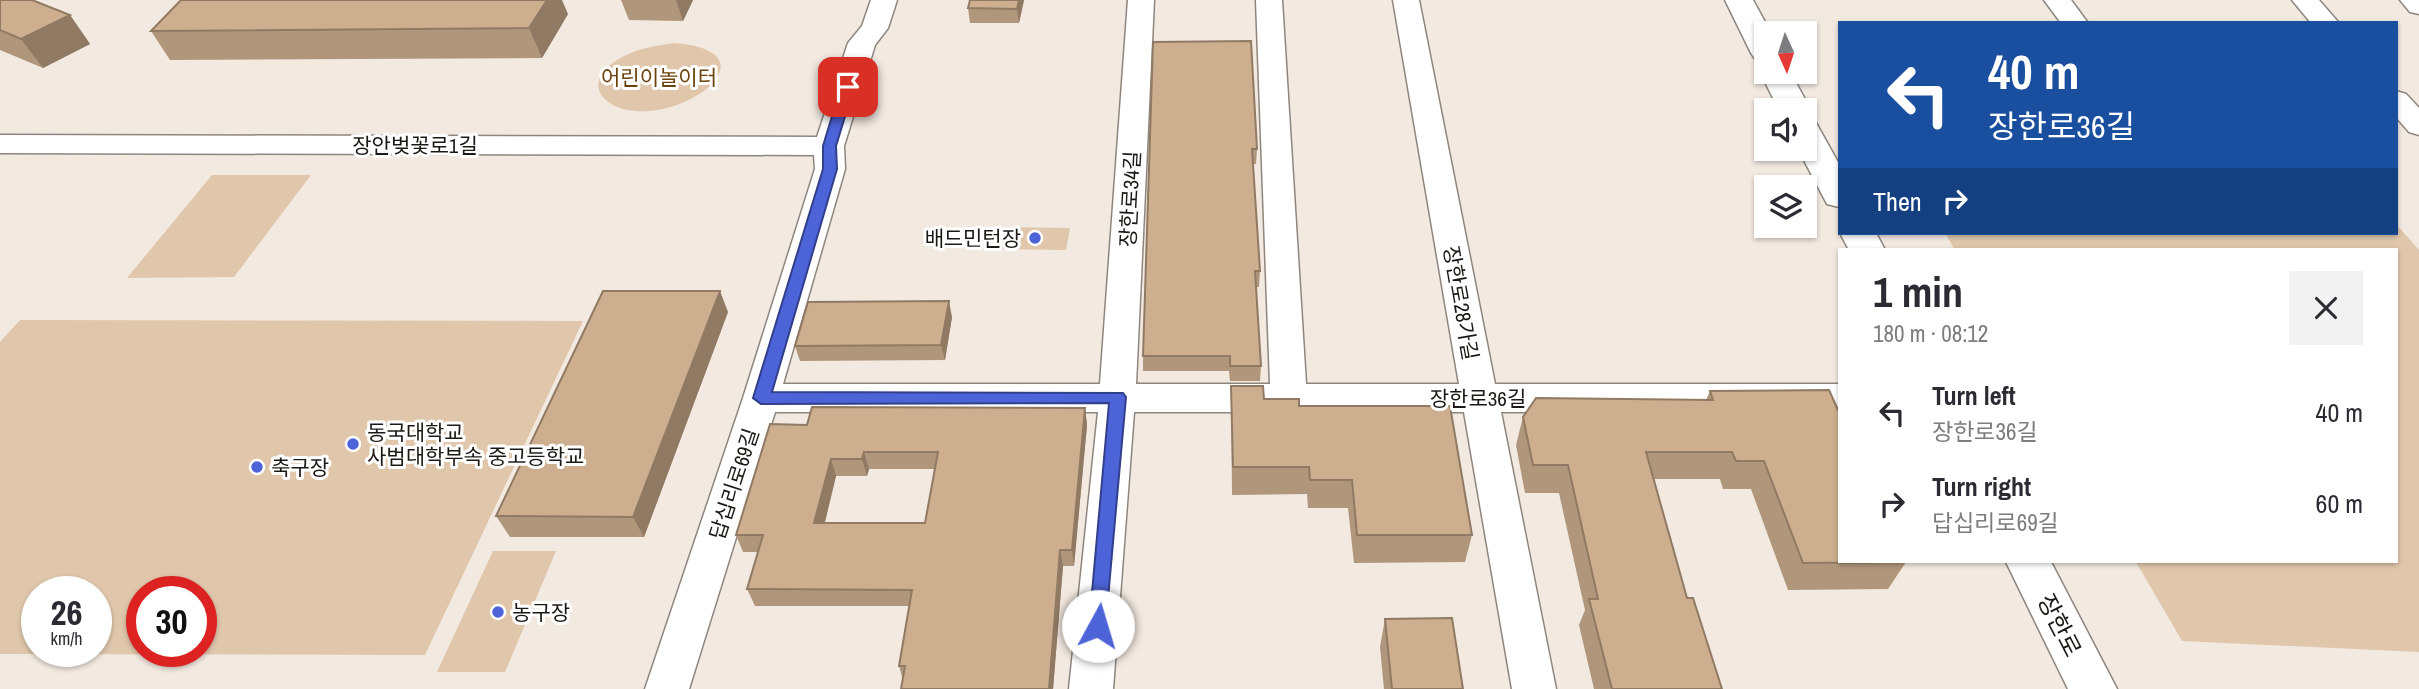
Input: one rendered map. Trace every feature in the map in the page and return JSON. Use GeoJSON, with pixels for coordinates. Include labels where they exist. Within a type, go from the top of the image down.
{"type":"FeatureCollection","features":[{"type":"Feature","properties":{"kind":"street","name":"답십리로69길"},"geometry":{"type":"LineString","coordinates":[[667,689],[761,398],[830,169],[830,146],[862,43],[875,27],[884,0]]}},
{"type":"Feature","properties":{"kind":"street","name":"장한로34길"},"geometry":{"type":"LineString","coordinates":[[1118,397],[1141,0]]}},
{"type":"Feature","properties":{"kind":"street"},"geometry":{"type":"LineString","coordinates":[[1269,0],[1289,397]]}},
{"type":"Feature","properties":{"kind":"street","name":"장한로28가길"},"geometry":{"type":"LineString","coordinates":[[1406,0],[1534,689]]}},
{"type":"Feature","properties":{"kind":"street"},"geometry":{"type":"LineString","coordinates":[[1739,0],[1754,29]]}},
{"type":"Feature","properties":{"kind":"street"},"geometry":{"type":"LineString","coordinates":[[2057,0],[2073,21]]}},
{"type":"Feature","properties":{"kind":"street"},"geometry":{"type":"LineString","coordinates":[[2305,0],[2324,21]]}},
{"type":"Feature","properties":{"kind":"street"},"geometry":{"type":"LineString","coordinates":[[2413,0],[2419,6]]}},
{"type":"Feature","properties":{"kind":"street"},"geometry":{"type":"LineString","coordinates":[[2398,102],[2419,126]]}},
{"type":"Feature","properties":{"kind":"street","name":"장안벚꽃로1길"},"geometry":{"type":"LineString","coordinates":[[0,144],[830,146]]}},
{"type":"Feature","properties":{"kind":"street"},"geometry":{"type":"LineString","coordinates":[[1817,153],[1838,194]]}},
{"type":"Feature","properties":{"kind":"street"},"geometry":{"type":"LineString","coordinates":[[1091,689],[1104,578],[1118,397]]}},
{"type":"Feature","properties":{"kind":"street","name":"장한로36길"},"geometry":{"type":"LineString","coordinates":[[761,398],[1838,398]]}},
{"type":"Feature","properties":{"kind":"street","name":"장한로"},"geometry":{"type":"LineString","coordinates":[[2029,563],[2093,689]]}},
{"type":"Feature","properties":{"kind":"green space","name":"어린이놀이터"},"geometry":{"type":"Polygon","coordinates":[[[673,43],[702,48],[717,57],[720,69],[714,81],[701,93],[660,110],[637,111],[614,105],[600,93],[600,77],[617,60],[637,51],[673,43]]]}},
{"type":"Feature","properties":{"kind":"green space"},"geometry":{"type":"Polygon","coordinates":[[[212,175],[311,175],[234,277],[127,278],[212,175]]]}},
{"type":"Feature","properties":{"kind":"green space"},"geometry":{"type":"Polygon","coordinates":[[[2398,226],[2419,250],[2419,652],[2182,641],[2137,563],[2398,563],[2398,248],[1954,248],[1946,235],[2398,235],[2398,226]]]}},
{"type":"Feature","properties":{"kind":"green space","name":"배드민턴장"},"geometry":{"type":"Polygon","coordinates":[[[1004,227],[1070,228],[1066,250],[1000,249],[1004,227]]]}},
{"type":"Feature","properties":{"kind":"green space","name":"축구장"},"geometry":{"type":"Polygon","coordinates":[[[20,320],[583,321],[425,655],[217,655],[217,576],[126,576],[126,654],[112,654],[112,576],[21,576],[21,654],[0,654],[0,342],[20,320]]]}},
{"type":"Feature","properties":{"kind":"green space","name":"농구장"},"geometry":{"type":"Polygon","coordinates":[[[493,551],[556,551],[505,672],[437,672],[493,551]]]}},
{"type":"Feature","properties":{"kind":"building"},"geometry":{"type":"Polygon","coordinates":[[[0,0],[32,0],[70,15],[21,39],[0,30],[0,0]]]}},
{"type":"Feature","properties":{"kind":"building"},"geometry":{"type":"Polygon","coordinates":[[[181,0],[547,0],[529,28],[151,31],[181,0]]]}},
{"type":"Feature","properties":{"kind":"building"},"geometry":{"type":"Polygon","coordinates":[[[970,0],[1019,0],[1017,9],[968,8],[970,0]]]}},
{"type":"Feature","properties":{"kind":"building"},"geometry":{"type":"Polygon","coordinates":[[[1251,41],[1257,149],[1252,149],[1260,271],[1255,271],[1261,366],[1230,366],[1230,356],[1143,356],[1153,42],[1251,41]]]}},
{"type":"Feature","properties":{"kind":"building"},"geometry":{"type":"Polygon","coordinates":[[[603,291],[720,291],[633,517],[496,516],[603,291]]]}},
{"type":"Feature","properties":{"kind":"building"},"geometry":{"type":"Polygon","coordinates":[[[949,301],[941,345],[795,346],[808,302],[949,301]]]}},
{"type":"Feature","properties":{"kind":"building"},"geometry":{"type":"Polygon","coordinates":[[[1231,386],[1263,386],[1264,399],[1299,399],[1299,406],[1450,406],[1472,535],[1357,535],[1352,480],[1310,480],[1309,467],[1233,467],[1231,386]]]}},
{"type":"Feature","properties":{"kind":"building"},"geometry":{"type":"Polygon","coordinates":[[[1829,390],[1838,410],[1838,563],[1803,563],[1764,461],[1736,461],[1732,452],[1646,452],[1687,598],[1693,598],[1722,689],[1612,689],[1589,599],[1598,599],[1568,465],[1533,465],[1523,417],[1536,398],[1713,400],[1710,391],[1829,390]]]}},
{"type":"Feature","properties":{"kind":"building"},"geometry":{"type":"Polygon","coordinates":[[[812,407],[1085,408],[1072,550],[1060,550],[1049,689],[901,689],[905,666],[899,666],[912,590],[747,589],[763,535],[736,535],[770,424],[807,425],[812,407]],[[864,452],[862,459],[831,459],[814,523],[925,523],[938,452],[864,452]]]}},
{"type":"Feature","properties":{"kind":"building"},"geometry":{"type":"Polygon","coordinates":[[[1452,618],[1463,689],[1392,689],[1385,619],[1452,618]]]}},
{"type":"Feature","properties":{"kind":"place","name":"배드민턴장"},"geometry":{"type":"Point","coordinates":[1035,238]}},
{"type":"Feature","properties":{"kind":"place","name":"동국대학교 사범대학부속 중고등학교"},"geometry":{"type":"Point","coordinates":[353,444]}},
{"type":"Feature","properties":{"kind":"place","name":"축구장"},"geometry":{"type":"Point","coordinates":[257,467]}},
{"type":"Feature","properties":{"kind":"place","name":"농구장"},"geometry":{"type":"Point","coordinates":[498,612]}},
{"type":"Feature","properties":{"kind":"route"},"geometry":{"type":"LineString","coordinates":[[848,87],[830,146],[830,169],[761,398],[1118,397],[1098,626]]}}]}
